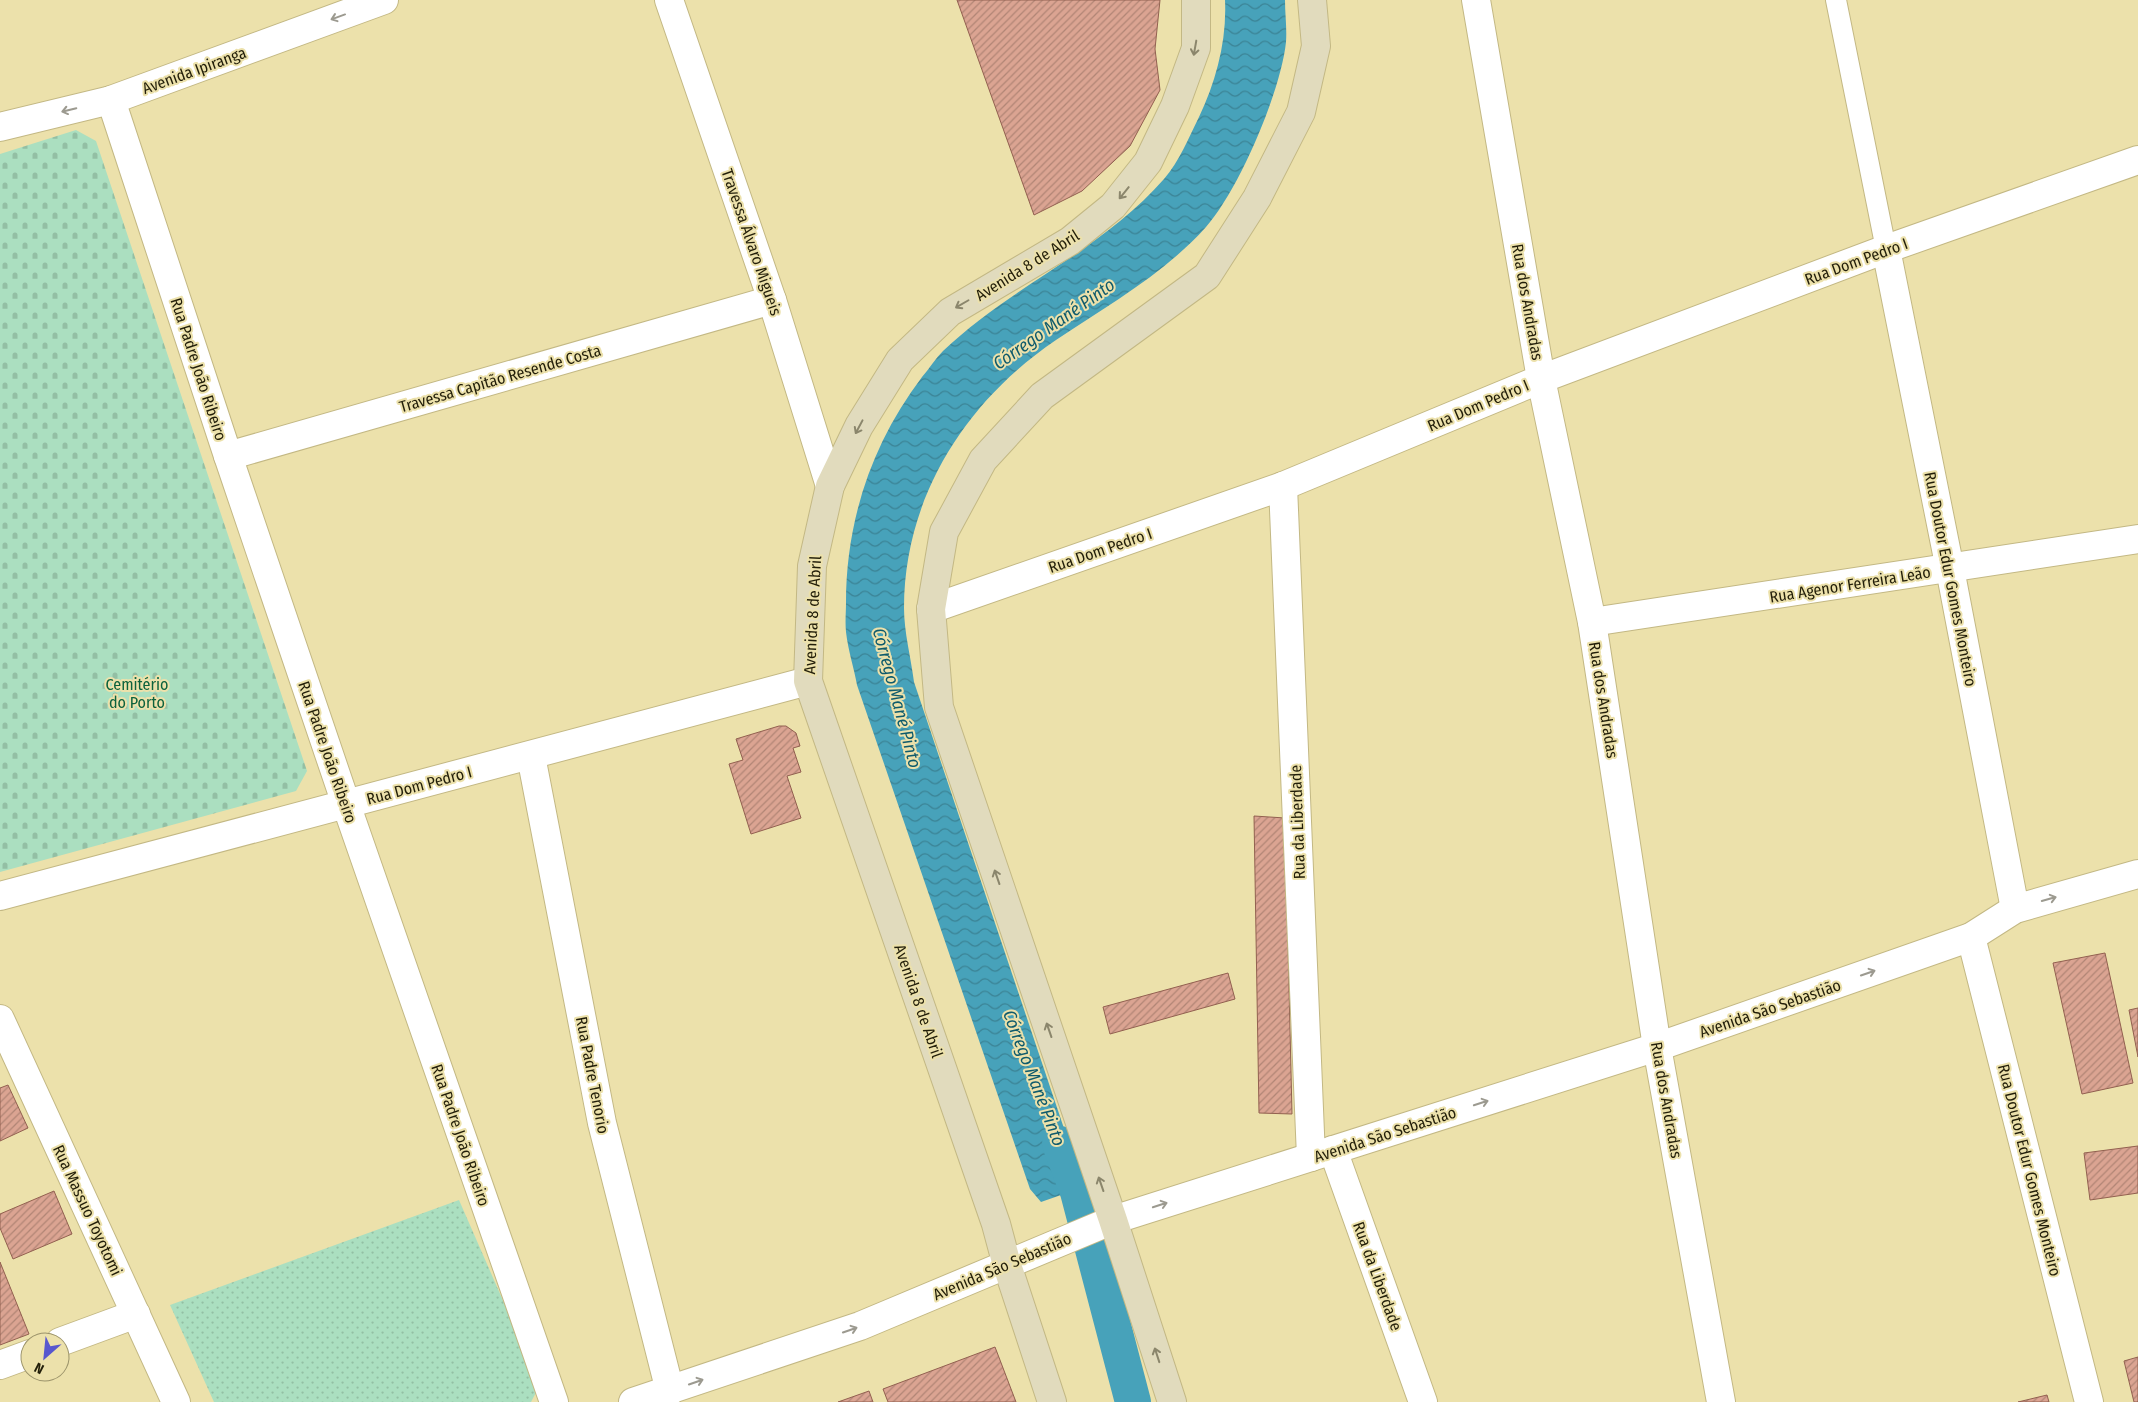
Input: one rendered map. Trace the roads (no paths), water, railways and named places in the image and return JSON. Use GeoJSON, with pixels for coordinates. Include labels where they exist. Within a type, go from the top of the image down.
{"type":"FeatureCollection","features":[{"type":"Feature","properties":{"kind":"main road","name":"Avenida 8 de Abril"},"geometry":{"type":"LineString","coordinates":[[1052,1402],[1013,1262],[996,1224],[808,681],[812,566],[830,486],[859,426],[900,360],[950,312],[1070,241],[1113,206],[1148,162],[1174,106],[1196,48],[1196,0]]}},
{"type":"Feature","properties":{"kind":"main road"},"geometry":{"type":"LineString","coordinates":[[1172,1402],[1106,1222],[939,706],[931,609],[944,532],[983,460],[1042,396],[1207,276],[1252,206],[1301,112],[1316,46],[1312,0]]}},
{"type":"Feature","properties":{"kind":"street","name":"Avenida Ipiranga"},"geometry":{"type":"LineString","coordinates":[[0,127],[111,100],[384,0]]}},
{"type":"Feature","properties":{"kind":"street","name":"Travessa Álvaro Migueis"},"geometry":{"type":"LineString","coordinates":[[669,0],[772,300],[830,486]]}},
{"type":"Feature","properties":{"kind":"street","name":"Rua dos Andradas"},"geometry":{"type":"LineString","coordinates":[[1476,0],[1542,379],[1592,622],[1657,1047],[1721,1402]]}},
{"type":"Feature","properties":{"kind":"street","name":"Rua Padre João Ribeiro"},"geometry":{"type":"LineString","coordinates":[[111,100],[228,456],[346,804],[554,1402]]}},
{"type":"Feature","properties":{"kind":"street","name":"Rua Dom Pedro I"},"geometry":{"type":"LineString","coordinates":[[931,609],[1283,486],[1542,379],[1886,249],[2138,160]]}},
{"type":"Feature","properties":{"kind":"street","name":"Rua Doutor Edur Gomes Monteiro"},"geometry":{"type":"LineString","coordinates":[[1886,249],[1950,568],[2015,909]]}},
{"type":"Feature","properties":{"kind":"street","name":"Travessa Capitão Resende Costa"},"geometry":{"type":"LineString","coordinates":[[228,456],[772,300]]}},
{"type":"Feature","properties":{"kind":"street","name":"Rua da Liberdade"},"geometry":{"type":"LineString","coordinates":[[1283,486],[1322,1153],[1423,1402]]}},
{"type":"Feature","properties":{"kind":"street","name":"Rua Agenor Ferreira Leão"},"geometry":{"type":"LineString","coordinates":[[1592,622],[2138,539]]}},
{"type":"Feature","properties":{"kind":"street","name":"Rua Dom Pedro I"},"geometry":{"type":"LineString","coordinates":[[0,896],[808,681]]}},
{"type":"Feature","properties":{"kind":"street","name":"Rua Padre Tenorio"},"geometry":{"type":"LineString","coordinates":[[531,756],[602,1123],[670,1391]]}},
{"type":"Feature","properties":{"kind":"street","name":"Avenida São Sebastião"},"geometry":{"type":"LineString","coordinates":[[634,1402],[860,1326],[1106,1222],[1657,1047],[1971,937],[2015,909],[2138,874]]}},
{"type":"Feature","properties":{"kind":"street","name":"Rua Doutor Edur Gomes Monteiro"},"geometry":{"type":"LineString","coordinates":[[1971,937],[2089,1402]]}},
{"type":"Feature","properties":{"kind":"street","name":"Rua Massuo Toyotomi"},"geometry":{"type":"LineString","coordinates":[[0,1019],[176,1402]]}},
{"type":"Feature","properties":{"kind":"street"},"geometry":{"type":"LineString","coordinates":[[70,1338],[136,1314]]}},
{"type":"Feature","properties":{"kind":"street"},"geometry":{"type":"LineString","coordinates":[[0,1365],[20,1358]]}},
{"type":"Feature","properties":{"kind":"lane"},"geometry":{"type":"LineString","coordinates":[[1836,0],[1886,249]]}},
{"type":"Feature","properties":{"kind":"water"},"geometry":{"type":"Polygon","coordinates":[[[1225,0],[1285,0],[1286,26],[1286,42],[1276,86],[1256,139],[1232,189],[1206,227],[1172,260],[1135,288],[1056,340],[1024,364],[994,392],[968,422],[946,455],[928,491],[915,528],[907,567],[904,617],[914,682],[1083,1185],[1081,1188],[1041,1202],[1030,1189],[857,685],[846,628],[847,572],[851,542],[865,484],[889,428],[904,402],[940,354],[969,328],[997,307],[1113,227],[1164,179],[1174,165],[1211,89],[1222,46],[1225,0]]]}},
{"type":"Feature","properties":{"kind":"waterway","name":"Córrego Mané Pinto"},"geometry":{"type":"LineString","coordinates":[[1060,1144],[1078,1192],[1133,1402]]}},
{"type":"Feature","properties":{"kind":"park label","name":"Cemitério do Porto"},"geometry":{"type":"Point","coordinates":[137,693]}}]}
